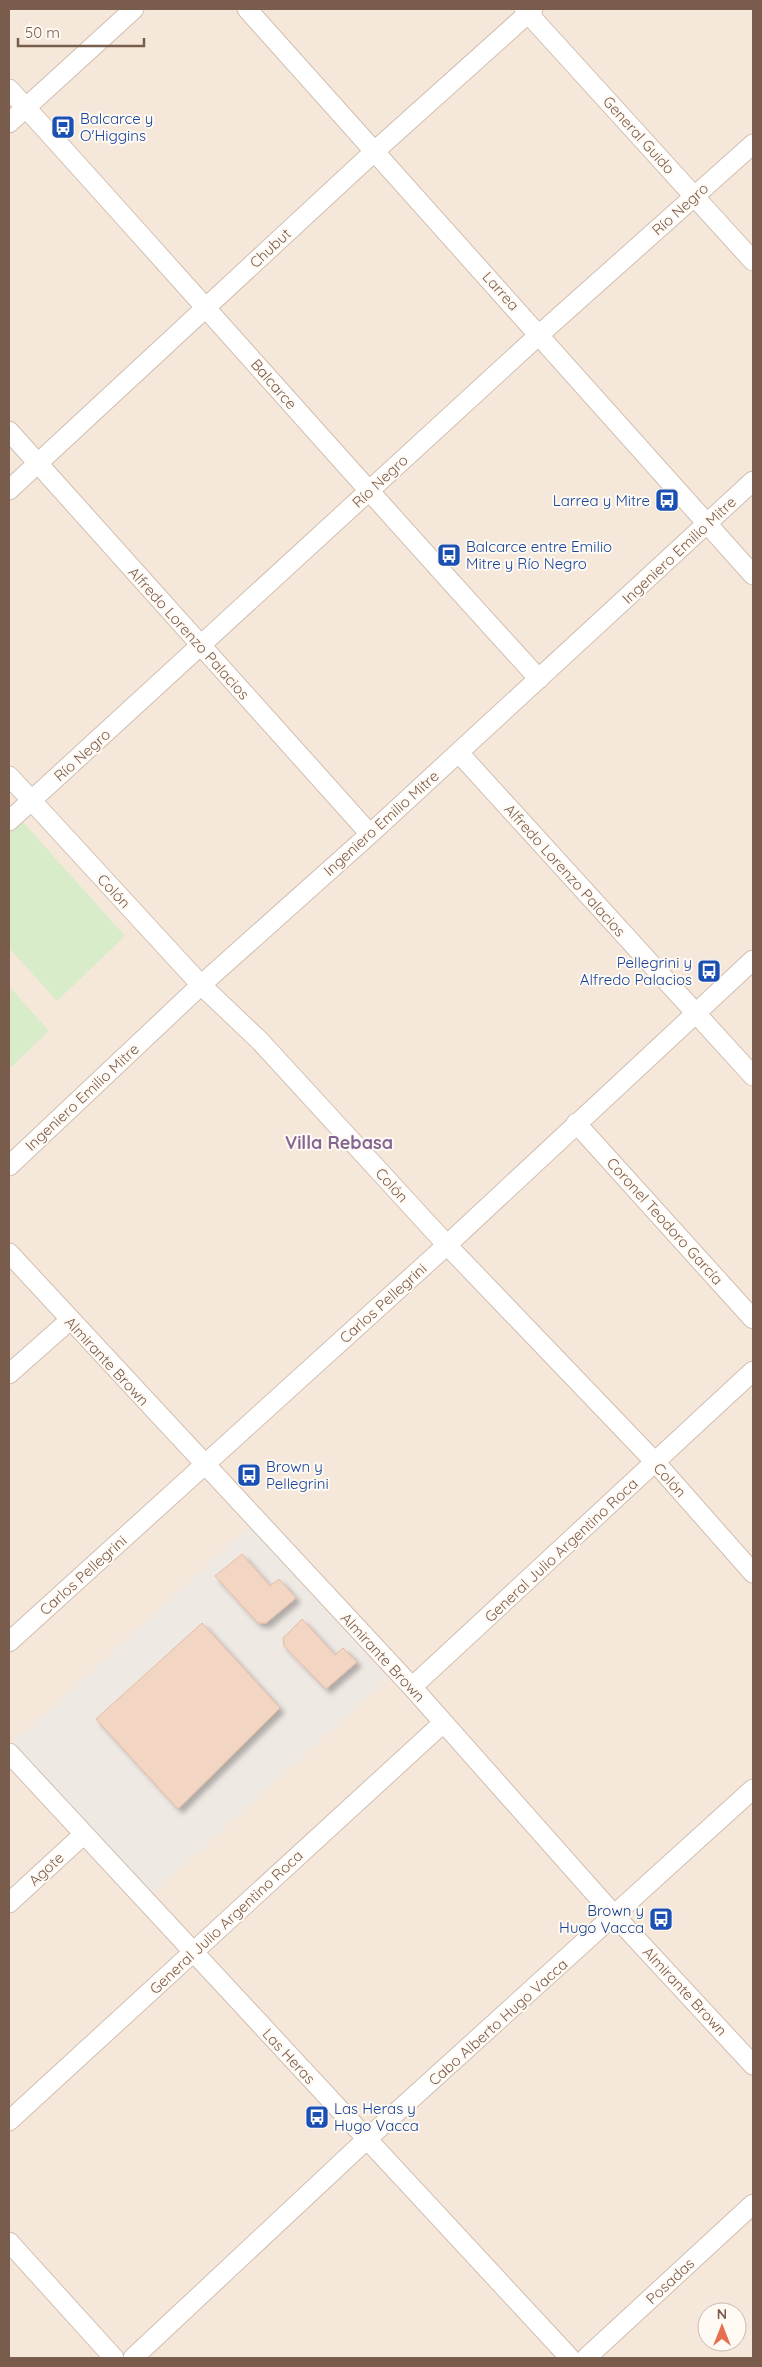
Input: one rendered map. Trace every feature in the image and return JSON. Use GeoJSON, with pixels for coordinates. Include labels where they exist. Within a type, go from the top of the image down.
{"type":"FeatureCollection","features":[{"type":"Feature","properties":{"kind":"street"},"geometry":{"type":"LineString","coordinates":[[9,123],[134,9]]}},
{"type":"Feature","properties":{"kind":"street","name":"Larrea"},"geometry":{"type":"LineString","coordinates":[[247,9],[376,150],[753,574]]}},
{"type":"Feature","properties":{"kind":"street","name":"Chubut"},"geometry":{"type":"LineString","coordinates":[[9,490],[528,10]]}},
{"type":"Feature","properties":{"kind":"street","name":"General Guido"},"geometry":{"type":"LineString","coordinates":[[528,10],[753,261]]}},
{"type":"Feature","properties":{"kind":"street","name":"Balcarce"},"geometry":{"type":"LineString","coordinates":[[9,90],[207,307],[368,491],[539,679]]}},
{"type":"Feature","properties":{"kind":"street","name":"Río Negro"},"geometry":{"type":"LineString","coordinates":[[9,821],[540,334],[753,144]]}},
{"type":"Feature","properties":{"kind":"street","name":"Alfredo Lorenzo Palacios"},"geometry":{"type":"LineString","coordinates":[[9,432],[370,834]]}},
{"type":"Feature","properties":{"kind":"street","name":"Ingeniero Emilio Mitre"},"geometry":{"type":"LineString","coordinates":[[9,1166],[201,985],[370,834],[708,525],[753,481]]}},
{"type":"Feature","properties":{"kind":"street","name":"Alfredo Lorenzo Palacios"},"geometry":{"type":"LineString","coordinates":[[458,753],[753,1076]]}},
{"type":"Feature","properties":{"kind":"street","name":"Colón"},"geometry":{"type":"LineString","coordinates":[[9,776],[201,985],[259,1040],[447,1245],[656,1463],[753,1574]]}},
{"type":"Feature","properties":{"kind":"street","name":"Carlos Pellegrini"},"geometry":{"type":"LineString","coordinates":[[9,1642],[447,1245],[753,960]]}},
{"type":"Feature","properties":{"kind":"street","name":"Coronel Teodoro García"},"geometry":{"type":"LineString","coordinates":[[576,1123],[753,1319]]}},
{"type":"Feature","properties":{"kind":"street","name":"Almirante Brown"},"geometry":{"type":"LineString","coordinates":[[9,1254],[412,1687],[615,1916],[753,2065]]}},
{"type":"Feature","properties":{"kind":"street"},"geometry":{"type":"LineString","coordinates":[[9,1374],[70,1320]]}},
{"type":"Feature","properties":{"kind":"street","name":"General Julio Argentino Roca"},"geometry":{"type":"LineString","coordinates":[[412,1687],[753,1372]]}},
{"type":"Feature","properties":{"kind":"street","name":"General Julio Argentino Roca"},"geometry":{"type":"LineString","coordinates":[[9,2121],[443,1723]]}},
{"type":"Feature","properties":{"kind":"street","name":"Las Heras"},"geometry":{"type":"LineString","coordinates":[[9,1753],[570,2358]]}},
{"type":"Feature","properties":{"kind":"street","name":"Cabo Alberto Hugo Vacca"},"geometry":{"type":"LineString","coordinates":[[133,2358],[367,2139],[615,1916],[753,1788]]}},
{"type":"Feature","properties":{"kind":"street","name":"Agote"},"geometry":{"type":"LineString","coordinates":[[9,1903],[83,1835]]}},
{"type":"Feature","properties":{"kind":"street","name":"Posadas"},"geometry":{"type":"LineString","coordinates":[[586,2358],[753,2204]]}},
{"type":"Feature","properties":{"kind":"street"},"geometry":{"type":"LineString","coordinates":[[9,2242],[114,2358]]}},
{"type":"Feature","properties":{"kind":"shaded area"},"geometry":{"type":"Polygon","coordinates":[[[9,9],[753,9],[753,2358],[9,2358],[9,9]]]}},
{"type":"Feature","properties":{"kind":"shaded area"},"geometry":{"type":"Polygon","coordinates":[[[249,1527],[388,1678],[151,1895],[12,1744],[249,1527]]]}},
{"type":"Feature","properties":{"kind":"green space"},"geometry":{"type":"Polygon","coordinates":[[[22,821],[125,936],[57,1001],[9,948],[9,833],[22,821]]]}},
{"type":"Feature","properties":{"kind":"green space"},"geometry":{"type":"Polygon","coordinates":[[[9,986],[49,1031],[9,1069],[9,986]]]}},
{"type":"Feature","properties":{"kind":"building"},"geometry":{"type":"Polygon","coordinates":[[[242,1554],[270,1586],[279,1579],[296,1598],[266,1623],[258,1623],[215,1576],[242,1554]]]}},
{"type":"Feature","properties":{"kind":"building"},"geometry":{"type":"Polygon","coordinates":[[[302,1619],[335,1655],[343,1648],[357,1662],[326,1689],[284,1646],[283,1638],[302,1619]]]}},
{"type":"Feature","properties":{"kind":"building"},"geometry":{"type":"Polygon","coordinates":[[[202,1623],[280,1708],[178,1809],[96,1719],[202,1623]]]}},
{"type":"Feature","properties":{"kind":"place","name":"Balcarce y O'Higgins"},"geometry":{"type":"Point","coordinates":[63,127]}},
{"type":"Feature","properties":{"kind":"place","name":"Larrea y Mitre"},"geometry":{"type":"Point","coordinates":[667,500]}},
{"type":"Feature","properties":{"kind":"place","name":"Balcarce entre Emilio Mitre y Río Negro"},"geometry":{"type":"Point","coordinates":[449,555]}},
{"type":"Feature","properties":{"kind":"place","name":"Pellegrini y Alfredo Palacios"},"geometry":{"type":"Point","coordinates":[709,971]}},
{"type":"Feature","properties":{"kind":"place","name":"Brown y Pellegrini"},"geometry":{"type":"Point","coordinates":[249,1475]}},
{"type":"Feature","properties":{"kind":"place","name":"Brown y Hugo Vacca"},"geometry":{"type":"Point","coordinates":[661,1919]}},
{"type":"Feature","properties":{"kind":"place","name":"Las Heras y Hugo Vacca"},"geometry":{"type":"Point","coordinates":[317,2117]}},
{"type":"Feature","properties":{"kind":"district","name":"Villa Rebasa"},"geometry":{"type":"Point","coordinates":[339,1142]}}]}
